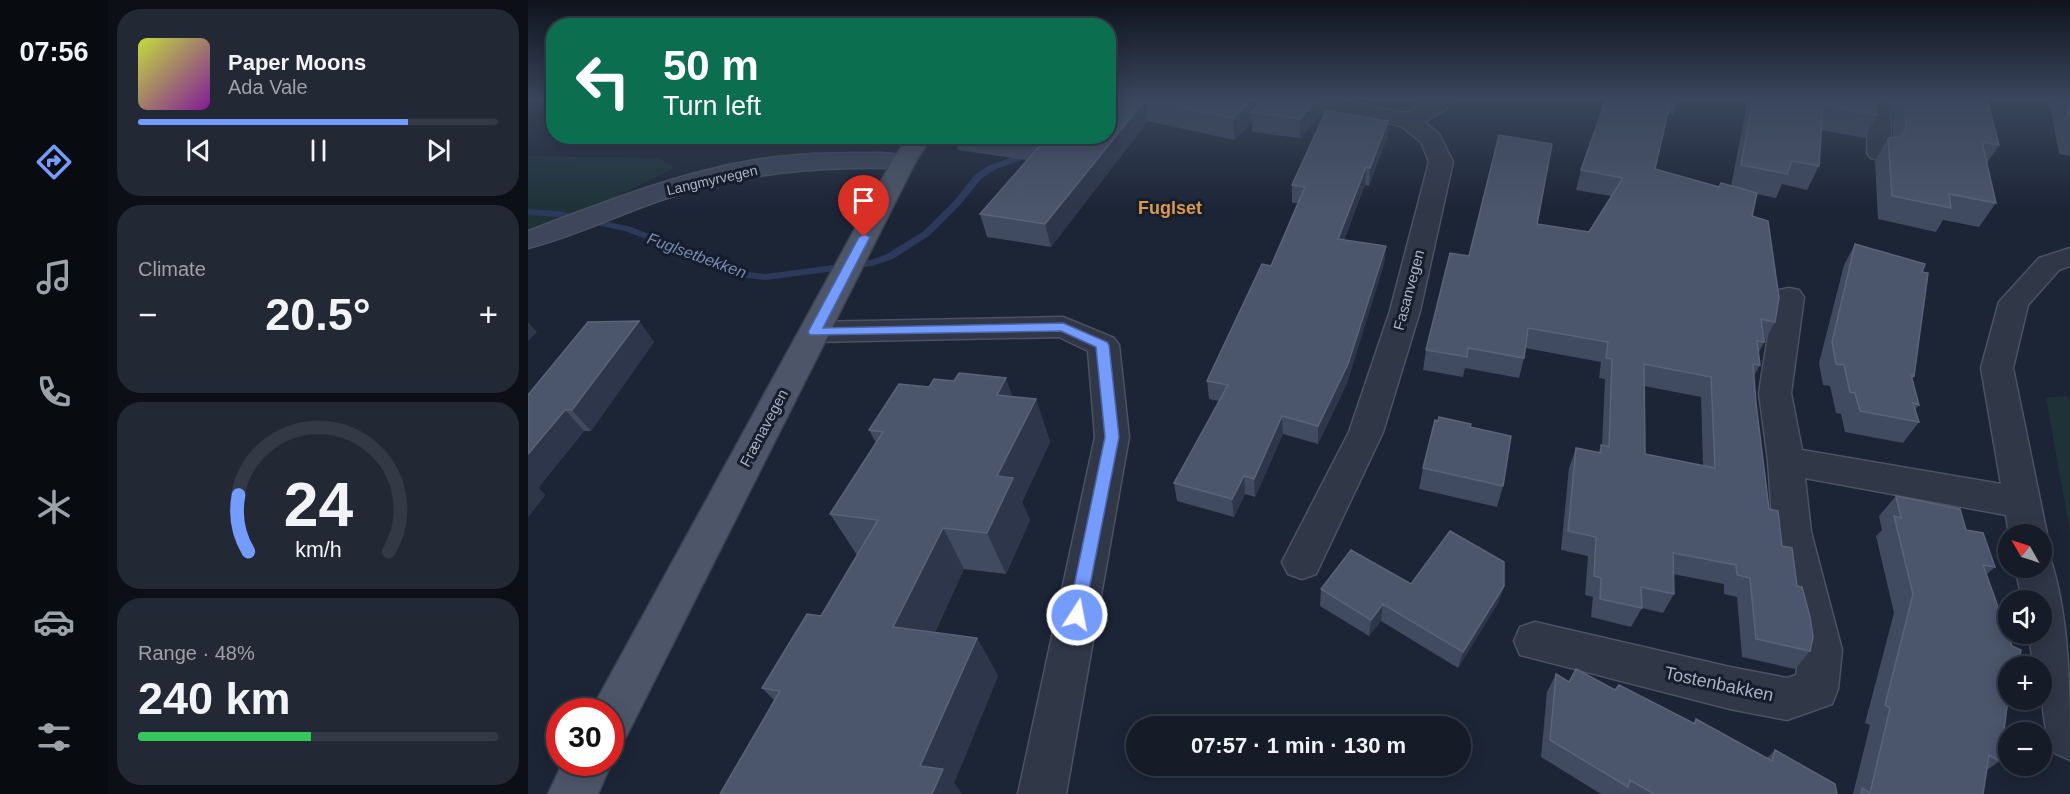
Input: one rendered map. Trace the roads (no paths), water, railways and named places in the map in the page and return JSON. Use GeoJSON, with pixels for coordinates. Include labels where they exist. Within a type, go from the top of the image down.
{"type":"FeatureCollection","features":[{"type":"Feature","properties":{"kind":"main road","name":"Langmyrvegen"},"geometry":{"type":"LineString","coordinates":[[528,240],[651,194],[734,172],[803,163],[856,160],[913,149]]}},
{"type":"Feature","properties":{"kind":"main road","name":"Frænavegen"},"geometry":{"type":"LineString","coordinates":[[622,698],[913,149]]}},
{"type":"Feature","properties":{"kind":"main road"},"geometry":{"type":"LineString","coordinates":[[572,794],[582,776]]}},
{"type":"Feature","properties":{"kind":"street","name":"Fasanvegen"},"geometry":{"type":"LineString","coordinates":[[1302,562],[1366,432],[1408,300],[1441,162],[1431,139],[1427,136]]}},
{"type":"Feature","properties":{"kind":"street"},"geometry":{"type":"LineString","coordinates":[[1879,136],[1879,153]]}},
{"type":"Feature","properties":{"kind":"street"},"geometry":{"type":"LineString","coordinates":[[1786,461],[2025,519],[1997,368],[2014,302],[2049,264],[2070,256]]}},
{"type":"Feature","properties":{"kind":"street","name":"Tostenbakken"},"geometry":{"type":"LineString","coordinates":[[1535,641],[1730,688],[1787,699],[1816,689],[1821,650],[1792,532],[1786,461],[1774,393],[1789,297]]}},
{"type":"Feature","properties":{"kind":"street"},"geometry":{"type":"LineString","coordinates":[[814,332],[1063,327],[1102,345],[1112,437],[1042,794]]}},
{"type":"Feature","properties":{"kind":"street"},"geometry":{"type":"LineString","coordinates":[[2037,578],[2070,737]]}},
{"type":"Feature","properties":{"kind":"waterway","name":"Fuglsetbekken"},"geometry":{"type":"LineString","coordinates":[[528,212],[558,214],[628,229],[746,275],[766,277],[872,263],[889,257],[927,233],[957,203],[978,177],[991,168],[1021,157],[1029,144]]}},
{"type":"Feature","properties":{"kind":"district","name":"Fuglset"},"geometry":{"type":"Point","coordinates":[1170,208]}}]}
